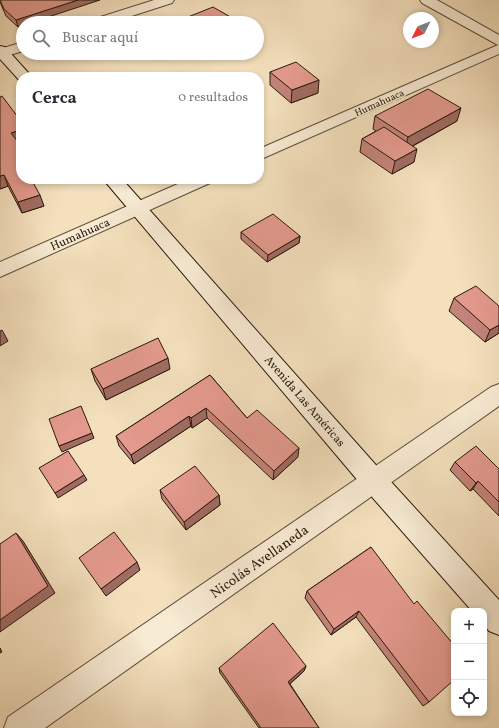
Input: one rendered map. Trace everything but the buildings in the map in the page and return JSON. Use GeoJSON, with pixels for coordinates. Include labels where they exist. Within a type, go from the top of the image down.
{"type":"FeatureCollection","features":[{"type":"Feature","properties":{"kind":"street"},"geometry":{"type":"LineString","coordinates":[[118,16],[167,0]]}},
{"type":"Feature","properties":{"kind":"street"},"geometry":{"type":"LineString","coordinates":[[427,0],[499,41]]}},
{"type":"Feature","properties":{"kind":"street"},"geometry":{"type":"LineString","coordinates":[[16,48],[1,52],[19,72]]}},
{"type":"Feature","properties":{"kind":"street","name":"Humahuaca"},"geometry":{"type":"LineString","coordinates":[[264,153],[499,49]]}},
{"type":"Feature","properties":{"kind":"street","name":"Avenida Las Américas"},"geometry":{"type":"LineString","coordinates":[[116,184],[374,481],[499,621]]}},
{"type":"Feature","properties":{"kind":"street","name":"Humahuaca"},"geometry":{"type":"LineString","coordinates":[[0,270],[193,184]]}},
{"type":"Feature","properties":{"kind":"street","name":"Nicolás Avellaneda"},"geometry":{"type":"LineString","coordinates":[[19,728],[499,394]]}}]}
